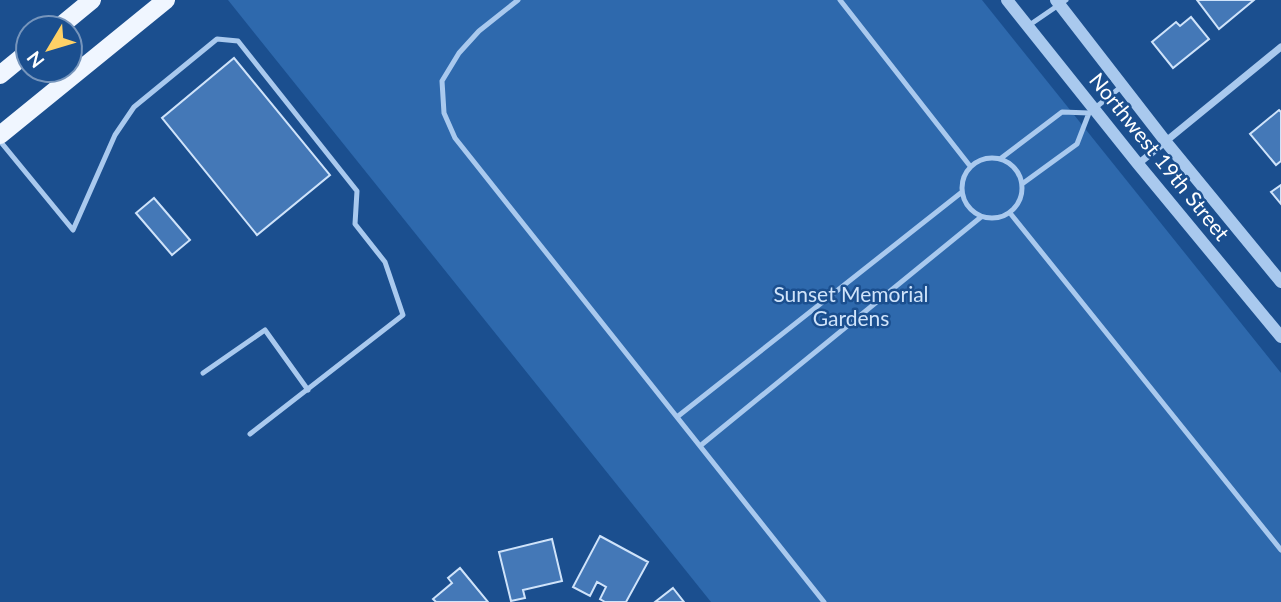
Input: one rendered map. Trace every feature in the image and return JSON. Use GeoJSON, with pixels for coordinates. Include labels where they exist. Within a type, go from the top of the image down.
{"type":"FeatureCollection","features":[{"type":"Feature","properties":{"kind":"main road"},"geometry":{"type":"LineString","coordinates":[[75,14],[92,0]]}},
{"type":"Feature","properties":{"kind":"main road"},"geometry":{"type":"LineString","coordinates":[[0,135],[166,0]]}},
{"type":"Feature","properties":{"kind":"main road"},"geometry":{"type":"LineString","coordinates":[[0,75],[14,64]]}},
{"type":"Feature","properties":{"kind":"street","name":"Northwest 19th Street"},"geometry":{"type":"LineString","coordinates":[[1007,0],[1091,111],[1281,337]]}},
{"type":"Feature","properties":{"kind":"street","name":"Northwest 19th Street"},"geometry":{"type":"LineString","coordinates":[[1060,1],[1166,142],[1281,282]]}},
{"type":"Feature","properties":{"kind":"street"},"geometry":{"type":"LineString","coordinates":[[1138,164],[1281,47]]}},
{"type":"Feature","properties":{"kind":"lane"},"geometry":{"type":"LineString","coordinates":[[518,0],[479,30],[459,53],[442,81],[444,113],[454,138],[824,602]]}},
{"type":"Feature","properties":{"kind":"lane"},"geometry":{"type":"LineString","coordinates":[[840,0],[970,166]]}},
{"type":"Feature","properties":{"kind":"lane"},"geometry":{"type":"LineString","coordinates":[[1028,26],[1060,1]]}},
{"type":"Feature","properties":{"kind":"lane"},"geometry":{"type":"LineString","coordinates":[[0,141],[73,230],[115,135],[134,107],[217,39],[238,41],[357,191],[355,224],[385,262],[403,315],[250,434]]}},
{"type":"Feature","properties":{"kind":"lane"},"geometry":{"type":"LineString","coordinates":[[1022,184],[1077,144],[1091,111],[1122,86]]}},
{"type":"Feature","properties":{"kind":"lane"},"geometry":{"type":"LineString","coordinates":[[1000,159],[1062,113],[1091,111]]}},
{"type":"Feature","properties":{"kind":"lane"},"geometry":{"type":"LineString","coordinates":[[1000,159],[1008,162],[1020,176],[1020,200],[1016,208],[1001,218],[981,217],[968,207],[961,192],[962,183],[970,166],[979,160],[1000,159]]}},
{"type":"Feature","properties":{"kind":"lane"},"geometry":{"type":"LineString","coordinates":[[677,416],[961,192]]}},
{"type":"Feature","properties":{"kind":"lane"},"geometry":{"type":"LineString","coordinates":[[1010,213],[1281,550]]}},
{"type":"Feature","properties":{"kind":"lane"},"geometry":{"type":"LineString","coordinates":[[700,446],[981,217]]}},
{"type":"Feature","properties":{"kind":"lane"},"geometry":{"type":"LineString","coordinates":[[203,373],[265,330],[308,390]]}},
{"type":"Feature","properties":{"kind":"green space","name":"Sunset Memorial Gardens"},"geometry":{"type":"Polygon","coordinates":[[[228,0],[982,0],[1281,373],[1281,602],[711,602],[228,0]]]}},
{"type":"Feature","properties":{"kind":"building"},"geometry":{"type":"Polygon","coordinates":[[[1197,0],[1254,0],[1219,29],[1197,0]]]}},
{"type":"Feature","properties":{"kind":"building"},"geometry":{"type":"Polygon","coordinates":[[[1191,17],[1209,39],[1173,68],[1152,42],[1176,22],[1180,26],[1191,17]]]}},
{"type":"Feature","properties":{"kind":"building"},"geometry":{"type":"Polygon","coordinates":[[[234,58],[330,175],[257,235],[162,118],[234,58]]]}},
{"type":"Feature","properties":{"kind":"building"},"geometry":{"type":"Polygon","coordinates":[[[1279,110],[1281,161],[1276,165],[1250,134],[1279,110]]]}},
{"type":"Feature","properties":{"kind":"building"},"geometry":{"type":"Polygon","coordinates":[[[1281,185],[1281,204],[1271,192],[1281,185]]]}},
{"type":"Feature","properties":{"kind":"building"},"geometry":{"type":"Polygon","coordinates":[[[154,198],[190,240],[172,255],[136,213],[154,198]]]}},
{"type":"Feature","properties":{"kind":"building"},"geometry":{"type":"Polygon","coordinates":[[[600,536],[648,562],[626,602],[605,602],[600,599],[606,587],[597,582],[590,596],[573,587],[600,536]]]}},
{"type":"Feature","properties":{"kind":"building"},"geometry":{"type":"Polygon","coordinates":[[[552,539],[562,581],[523,590],[525,598],[511,601],[499,552],[552,539]]]}},
{"type":"Feature","properties":{"kind":"building"},"geometry":{"type":"Polygon","coordinates":[[[460,568],[488,602],[436,602],[433,599],[452,583],[448,578],[460,568]]]}},
{"type":"Feature","properties":{"kind":"building"},"geometry":{"type":"Polygon","coordinates":[[[673,588],[684,602],[655,602],[673,588]]]}}]}
